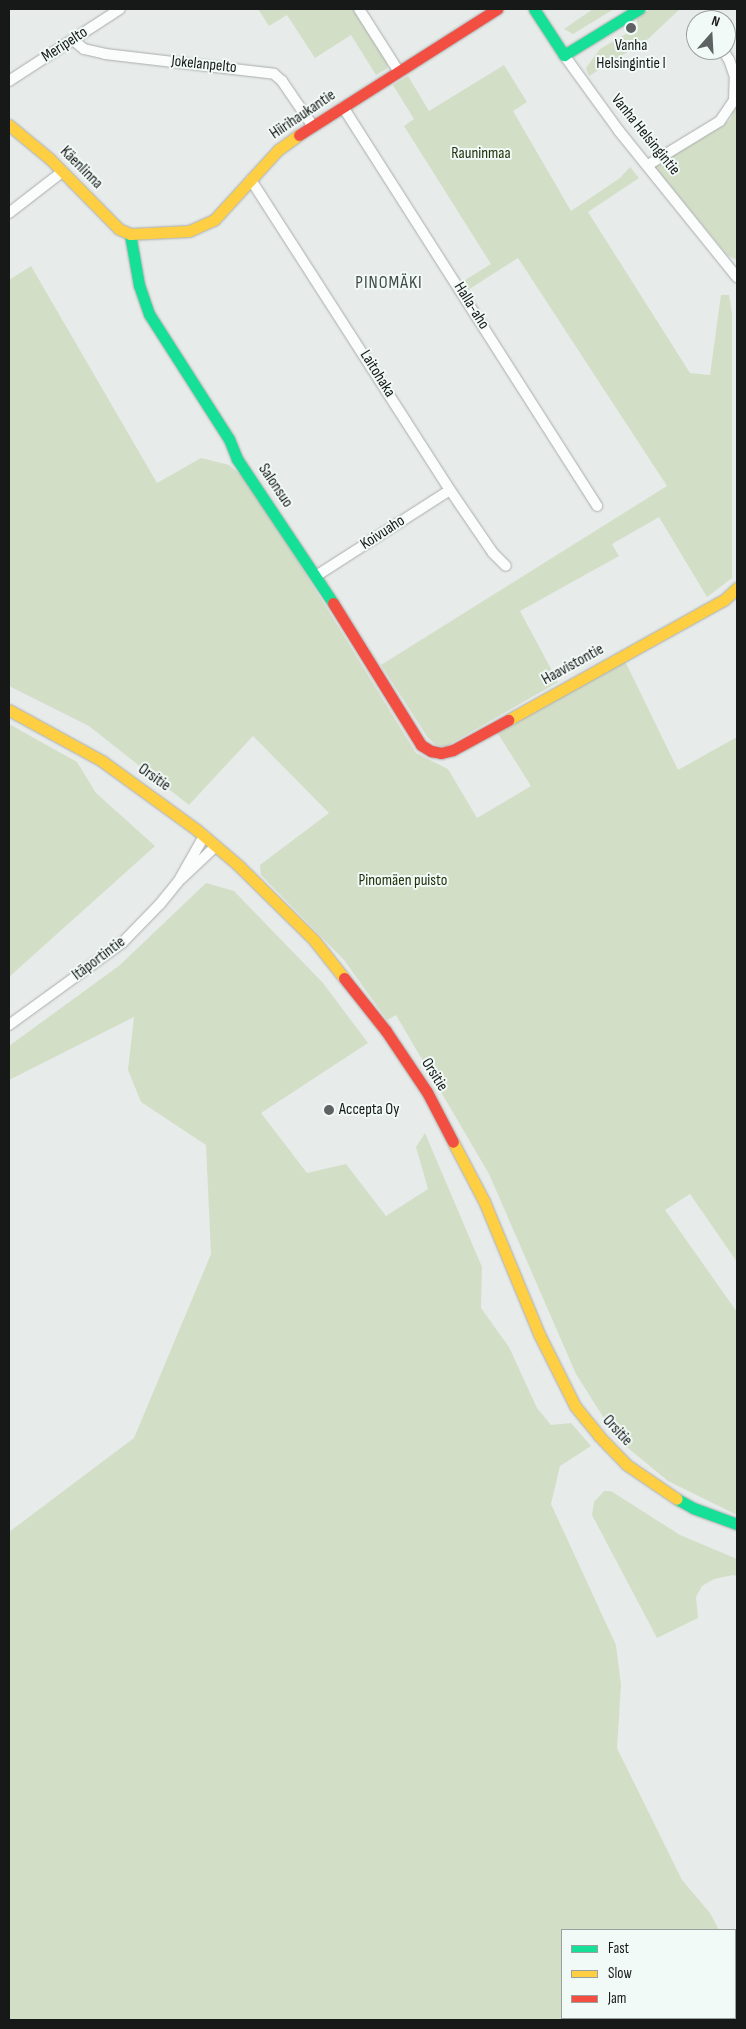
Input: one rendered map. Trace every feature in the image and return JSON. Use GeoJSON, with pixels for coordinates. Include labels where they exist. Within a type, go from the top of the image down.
{"type":"FeatureCollection","features":[{"type":"Feature","properties":{"kind":"street","name":"Meripelto"},"geometry":{"type":"LineString","coordinates":[[9,81],[120,9]]}},
{"type":"Feature","properties":{"kind":"street"},"geometry":{"type":"LineString","coordinates":[[359,9],[399,72]]}},
{"type":"Feature","properties":{"kind":"street","name":"Hiirihaukantie"},"geometry":{"type":"LineString","coordinates":[[130,234],[189,230],[214,220],[278,150],[312,125],[344,107],[496,9]]}},
{"type":"Feature","properties":{"kind":"street","name":"Vanha Helsingintie"},"geometry":{"type":"LineString","coordinates":[[534,9],[564,56],[597,101],[737,277]]}},
{"type":"Feature","properties":{"kind":"street"},"geometry":{"type":"LineString","coordinates":[[564,56],[639,9]]}},
{"type":"Feature","properties":{"kind":"street","name":"Jokelanpelto"},"geometry":{"type":"LineString","coordinates":[[73,40],[84,49],[105,54],[274,74],[282,81],[312,125]]}},
{"type":"Feature","properties":{"kind":"street"},"geometry":{"type":"LineString","coordinates":[[648,165],[720,121],[734,100],[735,77],[730,60]]}},
{"type":"Feature","properties":{"kind":"street","name":"Halla-aho"},"geometry":{"type":"LineString","coordinates":[[344,107],[597,506]]}},
{"type":"Feature","properties":{"kind":"street","name":"Käenlinna"},"geometry":{"type":"LineString","coordinates":[[9,125],[62,172],[119,229],[130,234]]}},
{"type":"Feature","properties":{"kind":"street"},"geometry":{"type":"LineString","coordinates":[[9,213],[62,172]]}},
{"type":"Feature","properties":{"kind":"street","name":"Laitohaka"},"geometry":{"type":"LineString","coordinates":[[251,180],[450,490],[493,552],[506,566]]}},
{"type":"Feature","properties":{"kind":"street","name":"Salonsuo"},"geometry":{"type":"LineString","coordinates":[[130,234],[139,286],[150,314],[229,439],[237,459],[316,576],[421,745]]}},
{"type":"Feature","properties":{"kind":"street","name":"Koivuaho"},"geometry":{"type":"LineString","coordinates":[[316,576],[450,490]]}},
{"type":"Feature","properties":{"kind":"street","name":"Haavistontie"},"geometry":{"type":"LineString","coordinates":[[421,745],[430,751],[441,753],[453,750],[693,618],[724,600],[737,588]]}},
{"type":"Feature","properties":{"kind":"street","name":"Orsitie"},"geometry":{"type":"LineString","coordinates":[[9,710],[56,734],[102,762],[204,836],[314,940],[380,1024],[426,1092],[484,1201],[539,1334],[575,1406],[598,1436],[622,1460],[661,1490],[693,1508],[737,1524]]}},
{"type":"Feature","properties":{"kind":"street","name":"Itäportintie"},"geometry":{"type":"LineString","coordinates":[[178,882],[204,836]]}},
{"type":"Feature","properties":{"kind":"street","name":"Itäportintie"},"geometry":{"type":"LineString","coordinates":[[9,1025],[122,943],[160,904],[178,882],[216,846]]}},
{"type":"Feature","properties":{"kind":"green space"},"geometry":{"type":"Polygon","coordinates":[[[258,9],[353,9],[386,60],[388,68],[376,75],[351,35],[315,58],[287,15],[269,26],[258,9]]]}},
{"type":"Feature","properties":{"kind":"green space"},"geometry":{"type":"Polygon","coordinates":[[[593,9],[614,9],[573,34],[564,29],[593,9]]]}},
{"type":"Feature","properties":{"kind":"green space"},"geometry":{"type":"Polygon","coordinates":[[[651,9],[680,9],[648,39],[589,76],[586,68],[600,49],[638,27],[636,17],[651,9]]]}},
{"type":"Feature","properties":{"kind":"green space","name":"Rauninmaa"},"geometry":{"type":"Polygon","coordinates":[[[504,65],[527,102],[513,111],[571,211],[620,178],[630,167],[639,178],[588,212],[690,373],[710,375],[721,295],[729,295],[732,313],[732,578],[707,597],[659,517],[612,544],[619,556],[520,611],[558,682],[445,747],[436,745],[428,738],[381,665],[667,486],[518,258],[468,290],[462,282],[491,264],[404,126],[414,119],[393,85],[408,76],[429,111],[504,65]]]}},
{"type":"Feature","properties":{"kind":"green space"},"geometry":{"type":"Polygon","coordinates":[[[737,103],[737,260],[728,256],[655,167],[730,120],[737,103]]]}},
{"type":"Feature","properties":{"kind":"green space","name":"Pinomäen puisto"},"geometry":{"type":"Polygon","coordinates":[[[31,266],[157,483],[201,458],[229,465],[249,482],[416,753],[448,769],[477,818],[531,786],[497,732],[625,661],[678,770],[737,737],[737,1262],[690,1194],[665,1210],[737,1312],[737,1515],[668,1481],[617,1439],[576,1374],[489,1174],[396,1015],[387,1020],[344,960],[261,875],[260,865],[329,813],[253,736],[189,805],[89,726],[9,686],[9,280],[31,266]]]}},
{"type":"Feature","properties":{"kind":"green space"},"geometry":{"type":"Polygon","coordinates":[[[9,724],[77,762],[96,793],[155,846],[9,977],[9,724]]]}},
{"type":"Feature","properties":{"kind":"green space"},"geometry":{"type":"Polygon","coordinates":[[[206,883],[234,891],[323,983],[368,1043],[261,1113],[307,1173],[346,1164],[386,1216],[428,1189],[416,1147],[425,1133],[482,1267],[481,1308],[509,1347],[537,1408],[551,1425],[571,1423],[591,1446],[560,1466],[551,1504],[616,1645],[621,1685],[617,1748],[682,1880],[710,1913],[718,1929],[561,1929],[561,2019],[736,2019],[736,1962],[737,2020],[9,2020],[9,1532],[134,1438],[211,1254],[206,1145],[141,1102],[128,1070],[134,1017],[9,1080],[9,1046],[120,965],[206,883]]]}},
{"type":"Feature","properties":{"kind":"green space"},"geometry":{"type":"Polygon","coordinates":[[[604,1491],[611,1491],[680,1535],[737,1559],[737,1576],[733,1575],[714,1579],[702,1586],[696,1597],[698,1618],[657,1638],[592,1515],[594,1502],[604,1491]]]}},
{"type":"Feature","properties":{"kind":"traffic: fast"},"geometry":{"type":"LineString","coordinates":[[534,9],[564,55],[639,9]]}},
{"type":"Feature","properties":{"kind":"traffic: fast"},"geometry":{"type":"LineString","coordinates":[[130,234],[139,285],[149,314],[229,439],[237,459],[333,603]]}},
{"type":"Feature","properties":{"kind":"traffic: fast"},"geometry":{"type":"LineString","coordinates":[[677,1499],[693,1508],[737,1524]]}},
{"type":"Feature","properties":{"kind":"traffic: slow"},"geometry":{"type":"LineString","coordinates":[[9,125],[50,159],[119,229],[130,234],[189,231],[214,220],[278,150],[299,135]]}},
{"type":"Feature","properties":{"kind":"traffic: slow"},"geometry":{"type":"LineString","coordinates":[[508,720],[724,600],[737,588]]}},
{"type":"Feature","properties":{"kind":"traffic: slow"},"geometry":{"type":"LineString","coordinates":[[9,710],[102,761],[197,830],[237,864],[314,940],[344,978]]}},
{"type":"Feature","properties":{"kind":"traffic: slow"},"geometry":{"type":"LineString","coordinates":[[453,1142],[484,1201],[539,1334],[575,1406],[599,1436],[627,1465],[677,1499]]}},
{"type":"Feature","properties":{"kind":"traffic: jam"},"geometry":{"type":"LineString","coordinates":[[299,135],[497,9]]}},
{"type":"Feature","properties":{"kind":"traffic: jam"},"geometry":{"type":"LineString","coordinates":[[333,603],[421,745],[431,751],[441,753],[453,750],[508,720]]}},
{"type":"Feature","properties":{"kind":"traffic: jam"},"geometry":{"type":"LineString","coordinates":[[344,978],[386,1031],[427,1092],[453,1142]]}},
{"type":"Feature","properties":{"kind":"place","name":"Vanha Helsingintie I"},"geometry":{"type":"Point","coordinates":[631,28]}},
{"type":"Feature","properties":{"kind":"place","name":"Accepta Oy"},"geometry":{"type":"Point","coordinates":[329,1110]}},
{"type":"Feature","properties":{"kind":"district","name":"PINOMÄKI"},"geometry":{"type":"Point","coordinates":[389,283]}}]}
